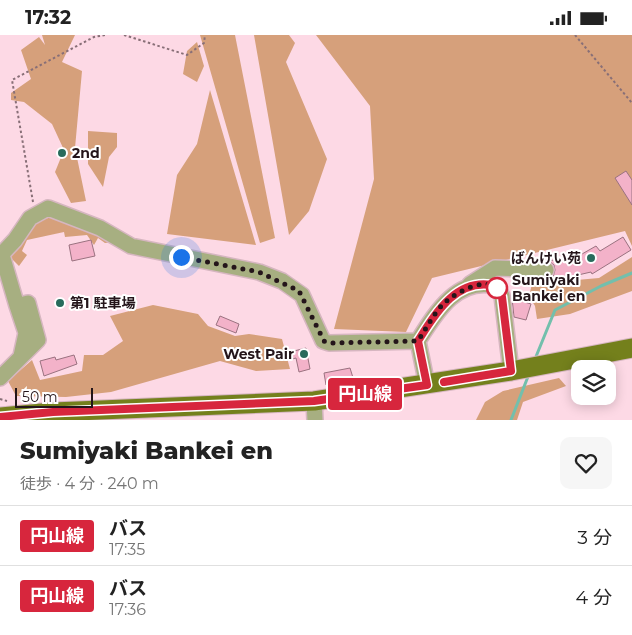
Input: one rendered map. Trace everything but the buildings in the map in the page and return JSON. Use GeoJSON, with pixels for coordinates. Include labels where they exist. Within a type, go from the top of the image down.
{"type":"FeatureCollection","features":[{"type":"Feature","properties":{"kind":"main road"},"geometry":{"type":"LineString","coordinates":[[3,418],[315,411],[427,385],[632,348]]}},
{"type":"Feature","properties":{"kind":"lane"},"geometry":{"type":"LineString","coordinates":[[0,378],[15,365],[21,356],[26,333],[1,256],[16,240],[30,218],[48,208],[100,227],[131,246],[259,272],[282,281],[302,295],[324,341],[329,343],[418,341]]}},
{"type":"Feature","properties":{"kind":"lane"},"geometry":{"type":"LineString","coordinates":[[427,385],[418,341],[438,309],[452,295],[495,269],[546,270]]}},
{"type":"Feature","properties":{"kind":"lane"},"geometry":{"type":"LineString","coordinates":[[452,295],[475,285],[486,284],[496,286],[502,297],[523,369]]}},
{"type":"Feature","properties":{"kind":"path"},"geometry":{"type":"LineString","coordinates":[[34,205],[12,79],[94,37],[105,35]]}},
{"type":"Feature","properties":{"kind":"path"},"geometry":{"type":"LineString","coordinates":[[124,35],[187,55],[204,43],[205,35]]}},
{"type":"Feature","properties":{"kind":"path"},"geometry":{"type":"LineString","coordinates":[[575,35],[632,103]]}},
{"type":"Feature","properties":{"kind":"shaded area"},"geometry":{"type":"Polygon","coordinates":[[[42,35],[75,35],[62,62],[82,71],[75,148],[86,201],[71,203],[55,172],[64,150],[52,124],[24,102],[11,100],[11,93],[31,79],[21,50],[39,37],[45,45],[42,35]]]}},
{"type":"Feature","properties":{"kind":"shaded area"},"geometry":{"type":"Polygon","coordinates":[[[200,35],[235,35],[275,238],[260,243],[200,35]]]}},
{"type":"Feature","properties":{"kind":"shaded area"},"geometry":{"type":"Polygon","coordinates":[[[254,35],[289,35],[295,43],[286,62],[327,159],[309,211],[289,235],[254,35]]]}},
{"type":"Feature","properties":{"kind":"shaded area"},"geometry":{"type":"Polygon","coordinates":[[[316,35],[632,35],[632,246],[625,231],[432,278],[406,332],[334,329],[374,179],[370,106],[316,35]]]}},
{"type":"Feature","properties":{"kind":"shaded area"},"geometry":{"type":"Polygon","coordinates":[[[197,42],[204,66],[197,82],[183,74],[187,51],[197,42]]]}},
{"type":"Feature","properties":{"kind":"shaded area"},"geometry":{"type":"Polygon","coordinates":[[[210,90],[256,245],[167,234],[177,175],[197,144],[210,90]]]}},
{"type":"Feature","properties":{"kind":"shaded area"},"geometry":{"type":"Polygon","coordinates":[[[88,131],[117,133],[117,147],[109,157],[103,187],[88,164],[88,131]]]}},
{"type":"Feature","properties":{"kind":"shaded area"},"geometry":{"type":"Polygon","coordinates":[[[57,217],[114,242],[105,243],[98,238],[94,245],[87,235],[65,237],[64,232],[27,240],[22,251],[27,255],[19,266],[9,256],[22,234],[32,224],[47,218],[57,217]]]}},
{"type":"Feature","properties":{"kind":"shaded area"},"geometry":{"type":"Polygon","coordinates":[[[632,257],[632,291],[570,314],[537,319],[535,306],[529,296],[532,284],[599,278],[632,257]]]}},
{"type":"Feature","properties":{"kind":"shaded area"},"geometry":{"type":"Polygon","coordinates":[[[153,305],[198,314],[208,326],[235,336],[249,334],[282,339],[290,369],[256,371],[220,361],[111,392],[66,397],[16,396],[8,381],[32,360],[40,380],[82,371],[84,355],[103,355],[123,341],[110,316],[153,305]]]}},
{"type":"Feature","properties":{"kind":"shaded area"},"geometry":{"type":"Polygon","coordinates":[[[559,378],[566,386],[523,402],[517,420],[476,420],[485,402],[503,391],[559,378]]]}},
{"type":"Feature","properties":{"kind":"waterway"},"geometry":{"type":"LineString","coordinates":[[535,359],[555,310],[601,286],[632,273]]}},
{"type":"Feature","properties":{"kind":"waterway"},"geometry":{"type":"LineString","coordinates":[[511,420],[529,374]]}},
{"type":"Feature","properties":{"kind":"bus line","name":"円山線"},"geometry":{"type":"LineString","coordinates":[[0,417],[53,412],[314,401],[427,385],[418,341],[438,309],[452,295],[475,285],[486,284],[496,286],[502,297],[506,317],[511,371],[444,382]]}},
{"type":"Feature","properties":{"kind":"place","name":"2nd"},"geometry":{"type":"Point","coordinates":[62,153]}},
{"type":"Feature","properties":{"kind":"place","name":"ばんけい苑"},"geometry":{"type":"Point","coordinates":[591,258]}},
{"type":"Feature","properties":{"kind":"place","name":"Sumiyaki Bankei en"},"geometry":{"type":"Point","coordinates":[497,288]}},
{"type":"Feature","properties":{"kind":"place","name":"第1 駐車場"},"geometry":{"type":"Point","coordinates":[60,303]}},
{"type":"Feature","properties":{"kind":"place","name":"West Pair"},"geometry":{"type":"Point","coordinates":[304,354]}},
{"type":"Feature","properties":{"kind":"route"},"geometry":{"type":"LineString","coordinates":[[181,257],[259,272],[282,281],[299,291],[302,295],[324,341],[339,344],[418,341],[438,309],[452,295],[475,285],[486,284],[496,286],[497,288]]}}]}
